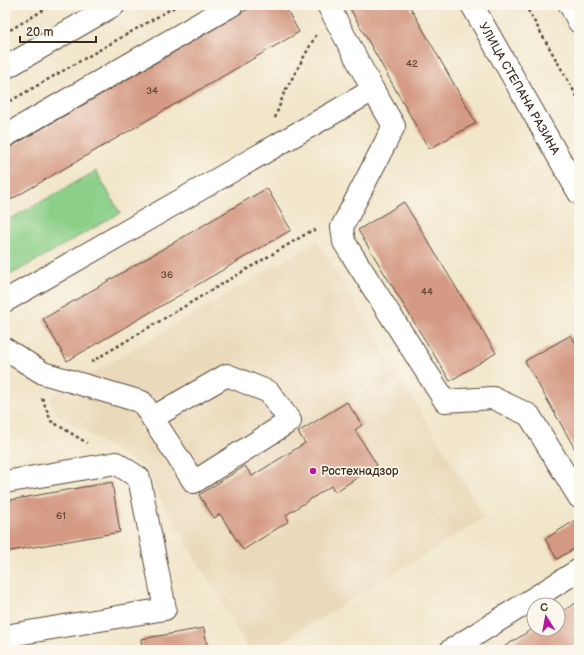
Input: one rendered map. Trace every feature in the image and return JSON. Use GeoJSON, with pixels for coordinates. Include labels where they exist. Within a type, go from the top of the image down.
{"type":"FeatureCollection","features":[{"type":"Feature","properties":{"kind":"main road"},"geometry":{"type":"LineString","coordinates":[[5,68],[114,5]]}},
{"type":"Feature","properties":{"kind":"main road"},"geometry":{"type":"LineString","coordinates":[[5,136],[232,5]]}},
{"type":"Feature","properties":{"kind":"main road"},"geometry":{"type":"LineString","coordinates":[[328,5],[394,126],[342,227],[344,242],[445,401],[493,398],[529,415],[579,496]]}},
{"type":"Feature","properties":{"kind":"main road","name":"УЛИЦА СТЕПАНА РАЗИНА"},"geometry":{"type":"LineString","coordinates":[[472,5],[579,193]]}},
{"type":"Feature","properties":{"kind":"main road"},"geometry":{"type":"LineString","coordinates":[[570,5],[579,22]]}},
{"type":"Feature","properties":{"kind":"main road"},"geometry":{"type":"LineString","coordinates":[[5,301],[373,90]]}},
{"type":"Feature","properties":{"kind":"main road"},"geometry":{"type":"LineString","coordinates":[[5,349],[52,376],[142,402],[152,418],[194,482],[290,421],[270,392],[227,375],[152,418]]}},
{"type":"Feature","properties":{"kind":"main road"},"geometry":{"type":"LineString","coordinates":[[5,482],[116,464],[139,478],[164,609],[5,636]]}},
{"type":"Feature","properties":{"kind":"main road"},"geometry":{"type":"LineString","coordinates":[[451,650],[579,570]]}},
{"type":"Feature","properties":{"kind":"path"},"geometry":{"type":"LineString","coordinates":[[5,33],[52,5]]}},
{"type":"Feature","properties":{"kind":"path"},"geometry":{"type":"LineString","coordinates":[[5,104],[178,5]]}},
{"type":"Feature","properties":{"kind":"path"},"geometry":{"type":"LineString","coordinates":[[525,5],[579,100]]}},
{"type":"Feature","properties":{"kind":"path"},"geometry":{"type":"LineString","coordinates":[[263,153],[284,93],[315,38],[316,32]]}},
{"type":"Feature","properties":{"kind":"path"},"geometry":{"type":"LineString","coordinates":[[108,465],[105,454],[51,421],[36,385],[311,231],[342,227]]}},
{"type":"Feature","properties":{"kind":"shaded area"},"geometry":{"type":"Polygon","coordinates":[[[317,241],[485,518],[268,650],[249,650],[143,468],[58,415],[49,399],[317,241]]]}},
{"type":"Feature","properties":{"kind":"green space"},"geometry":{"type":"Polygon","coordinates":[[[96,171],[120,213],[5,278],[5,222],[96,171]]]}},
{"type":"Feature","properties":{"kind":"building"},"geometry":{"type":"Polygon","coordinates":[[[255,5],[284,5],[299,32],[5,203],[5,150],[255,5]]]}},
{"type":"Feature","properties":{"kind":"building"},"geometry":{"type":"Polygon","coordinates":[[[348,5],[409,5],[476,123],[429,149],[348,5]]]}},
{"type":"Feature","properties":{"kind":"building"},"geometry":{"type":"Polygon","coordinates":[[[267,188],[291,230],[67,361],[43,319],[267,188]]]}},
{"type":"Feature","properties":{"kind":"building"},"geometry":{"type":"Polygon","coordinates":[[[404,202],[496,353],[450,381],[358,230],[404,202]]]}},
{"type":"Feature","properties":{"kind":"building"},"geometry":{"type":"Polygon","coordinates":[[[571,335],[579,349],[579,456],[525,361],[571,335]]]}},
{"type":"Feature","properties":{"kind":"building","name":"Ростехнадзор"},"geometry":{"type":"Polygon","coordinates":[[[347,402],[362,425],[355,430],[377,465],[335,492],[331,486],[286,515],[289,521],[243,550],[220,514],[214,518],[199,495],[245,466],[252,476],[305,443],[298,432],[347,402]]]}},
{"type":"Feature","properties":{"kind":"building"},"geometry":{"type":"Polygon","coordinates":[[[112,482],[120,532],[5,552],[5,501],[112,482]]]}},
{"type":"Feature","properties":{"kind":"building"},"geometry":{"type":"Polygon","coordinates":[[[579,518],[579,546],[557,559],[545,539],[579,518]]]}},
{"type":"Feature","properties":{"kind":"building"},"geometry":{"type":"Polygon","coordinates":[[[579,601],[579,650],[499,650],[526,633],[526,637],[566,637],[566,609],[579,601]]]}},
{"type":"Feature","properties":{"kind":"building"},"geometry":{"type":"Polygon","coordinates":[[[204,628],[208,650],[142,650],[141,639],[204,628]]]}},
{"type":"Feature","properties":{"kind":"place","name":"Ростехнадзор"},"geometry":{"type":"Point","coordinates":[313,471]}}]}
